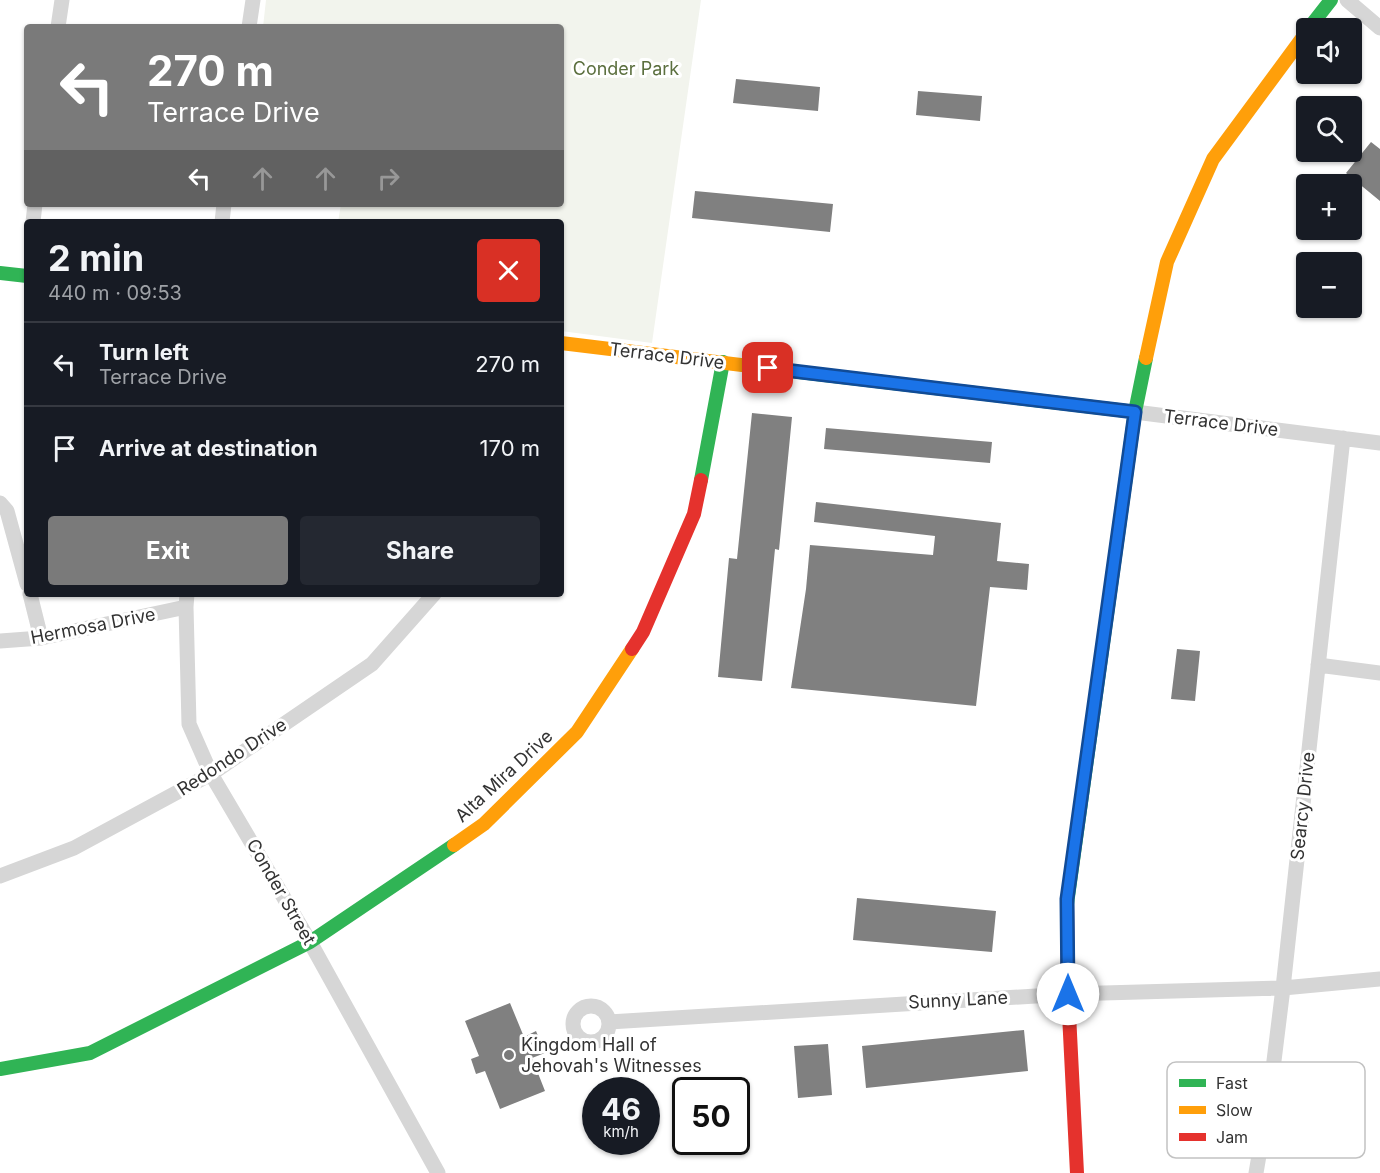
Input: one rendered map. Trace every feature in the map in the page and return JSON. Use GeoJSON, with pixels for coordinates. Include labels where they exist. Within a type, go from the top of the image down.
{"type":"FeatureCollection","features":[{"type":"Feature","properties":{"kind":"street"},"geometry":{"type":"LineString","coordinates":[[58,24],[62,0]]}},
{"type":"Feature","properties":{"kind":"street"},"geometry":{"type":"LineString","coordinates":[[249,24],[253,0]]}},
{"type":"Feature","properties":{"kind":"street"},"geometry":{"type":"LineString","coordinates":[[1317,18],[1330,0]]}},
{"type":"Feature","properties":{"kind":"street"},"geometry":{"type":"LineString","coordinates":[[1347,0],[1380,28]]}},
{"type":"Feature","properties":{"kind":"street"},"geometry":{"type":"LineString","coordinates":[[1077,1173],[1068,994],[1067,899],[1135,412],[1167,262],[1213,159],[1296,47]]}},
{"type":"Feature","properties":{"kind":"street"},"geometry":{"type":"LineString","coordinates":[[0,273],[24,274]]}},
{"type":"Feature","properties":{"kind":"street","name":"Terrace Drive"},"geometry":{"type":"LineString","coordinates":[[564,343],[1380,443]]}},
{"type":"Feature","properties":{"kind":"street","name":"Alta Mira Drive"},"geometry":{"type":"LineString","coordinates":[[0,1069],[90,1053],[310,942],[484,824],[577,732],[643,632],[694,514],[723,362]]}},
{"type":"Feature","properties":{"kind":"street","name":"Searcy Drive"},"geometry":{"type":"LineString","coordinates":[[1274,1062],[1343,438]]}},
{"type":"Feature","properties":{"kind":"street"},"geometry":{"type":"LineString","coordinates":[[0,503],[7,511],[24,573]]}},
{"type":"Feature","properties":{"kind":"street"},"geometry":{"type":"LineString","coordinates":[[31,597],[41,638]]}},
{"type":"Feature","properties":{"kind":"street","name":"Redondo Drive"},"geometry":{"type":"LineString","coordinates":[[0,876],[74,848],[212,774],[372,664],[431,597]]}},
{"type":"Feature","properties":{"kind":"street","name":"Conder Street"},"geometry":{"type":"LineString","coordinates":[[186,601],[189,724],[212,774],[310,942],[438,1173]]}},
{"type":"Feature","properties":{"kind":"street","name":"Hermosa Drive"},"geometry":{"type":"LineString","coordinates":[[0,641],[41,638],[186,601]]}},
{"type":"Feature","properties":{"kind":"street"},"geometry":{"type":"LineString","coordinates":[[1318,666],[1380,673]]}},
{"type":"Feature","properties":{"kind":"street","name":"Sunny Lane"},"geometry":{"type":"LineString","coordinates":[[609,1022],[1068,994],[1283,988],[1380,979]]}},
{"type":"Feature","properties":{"kind":"street","name":"Searcy Drive"},"geometry":{"type":"LineString","coordinates":[[1256,1173],[1259,1158]]}},
{"type":"Feature","properties":{"kind":"green space","name":"Conder Park"},"geometry":{"type":"Polygon","coordinates":[[[266,0],[701,0],[652,343],[564,331],[564,219],[338,219],[340,207],[564,207],[564,24],[263,24],[266,0]]]}},
{"type":"Feature","properties":{"kind":"building"},"geometry":{"type":"Polygon","coordinates":[[[736,79],[820,87],[818,111],[733,103],[736,79]]]}},
{"type":"Feature","properties":{"kind":"building"},"geometry":{"type":"Polygon","coordinates":[[[918,91],[982,96],[980,121],[916,115],[918,91]]]}},
{"type":"Feature","properties":{"kind":"building"},"geometry":{"type":"Polygon","coordinates":[[[1371,142],[1380,149],[1380,201],[1362,186],[1362,174],[1346,173],[1355,162],[1362,162],[1362,153],[1371,142]]]}},
{"type":"Feature","properties":{"kind":"building"},"geometry":{"type":"Polygon","coordinates":[[[695,191],[833,204],[830,232],[692,218],[695,191]]]}},
{"type":"Feature","properties":{"kind":"building"},"geometry":{"type":"Polygon","coordinates":[[[752,413],[792,417],[779,550],[775,549],[762,681],[718,677],[729,558],[737,559],[752,413]]]}},
{"type":"Feature","properties":{"kind":"building"},"geometry":{"type":"Polygon","coordinates":[[[826,428],[992,442],[990,463],[824,449],[826,428]]]}},
{"type":"Feature","properties":{"kind":"building"},"geometry":{"type":"Polygon","coordinates":[[[816,502],[1001,523],[997,561],[1029,564],[1027,590],[990,587],[976,706],[791,688],[806,589],[810,545],[933,555],[935,536],[814,522],[816,502]]]}},
{"type":"Feature","properties":{"kind":"building"},"geometry":{"type":"Polygon","coordinates":[[[1177,649],[1200,651],[1195,701],[1171,699],[1177,649]]]}},
{"type":"Feature","properties":{"kind":"building"},"geometry":{"type":"Polygon","coordinates":[[[857,898],[996,911],[992,952],[853,940],[857,898]]]}},
{"type":"Feature","properties":{"kind":"building","name":"Kingdom Hall of Jehovah's Witnesses"},"geometry":{"type":"Polygon","coordinates":[[[510,1003],[524,1037],[536,1031],[545,1053],[532,1058],[545,1091],[500,1109],[485,1071],[476,1074],[471,1059],[479,1056],[465,1021],[510,1003]]]}},
{"type":"Feature","properties":{"kind":"building"},"geometry":{"type":"Polygon","coordinates":[[[1024,1030],[1028,1071],[866,1088],[862,1046],[1024,1030]]]}},
{"type":"Feature","properties":{"kind":"building"},"geometry":{"type":"Polygon","coordinates":[[[828,1044],[832,1095],[798,1098],[794,1046],[828,1044]]]}},
{"type":"Feature","properties":{"kind":"traffic: fast"},"geometry":{"type":"LineString","coordinates":[[1317,18],[1331,0]]}},
{"type":"Feature","properties":{"kind":"traffic: fast"},"geometry":{"type":"LineString","coordinates":[[0,273],[24,276]]}},
{"type":"Feature","properties":{"kind":"traffic: fast"},"geometry":{"type":"LineString","coordinates":[[1067,904],[1135,412],[1146,358]]}},
{"type":"Feature","properties":{"kind":"traffic: fast"},"geometry":{"type":"LineString","coordinates":[[701,480],[723,362]]}},
{"type":"Feature","properties":{"kind":"traffic: fast"},"geometry":{"type":"LineString","coordinates":[[799,372],[1135,412]]}},
{"type":"Feature","properties":{"kind":"traffic: fast"},"geometry":{"type":"LineString","coordinates":[[0,1069],[90,1053],[310,942],[454,845]]}},
{"type":"Feature","properties":{"kind":"traffic: slow"},"geometry":{"type":"LineString","coordinates":[[1146,358],[1167,262],[1213,159],[1296,47]]}},
{"type":"Feature","properties":{"kind":"traffic: slow"},"geometry":{"type":"LineString","coordinates":[[564,343],[799,372]]}},
{"type":"Feature","properties":{"kind":"traffic: slow"},"geometry":{"type":"LineString","coordinates":[[454,845],[484,824],[577,732],[632,649]]}},
{"type":"Feature","properties":{"kind":"traffic: jam"},"geometry":{"type":"LineString","coordinates":[[632,649],[643,632],[694,514],[701,480]]}},
{"type":"Feature","properties":{"kind":"traffic: jam"},"geometry":{"type":"LineString","coordinates":[[1067,904],[1068,994],[1077,1173]]}},
{"type":"Feature","properties":{"kind":"place","name":"Kingdom Hall of Jehovah's Witnesses"},"geometry":{"type":"Point","coordinates":[509,1055]}},
{"type":"Feature","properties":{"kind":"route"},"geometry":{"type":"LineString","coordinates":[[768,368],[1135,412],[1067,899],[1068,994]]}}]}
